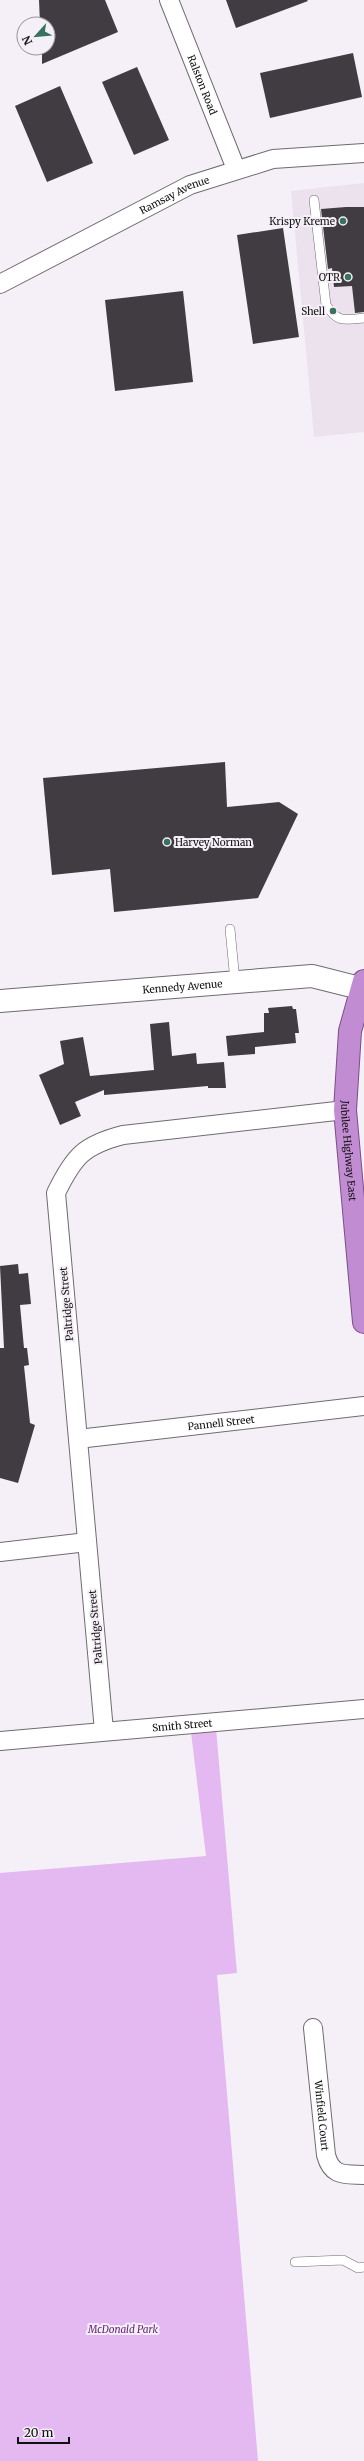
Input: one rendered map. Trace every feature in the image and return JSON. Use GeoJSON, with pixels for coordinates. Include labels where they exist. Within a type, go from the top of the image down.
{"type":"FeatureCollection","features":[{"type":"Feature","properties":{"kind":"highway","name":"Jubilee Highway East"},"geometry":{"type":"LineString","coordinates":[[363,986],[350,1031],[345,1110],[364,1322]]}},
{"type":"Feature","properties":{"kind":"street","name":"Ralston Road"},"geometry":{"type":"LineString","coordinates":[[169,0],[236,169]]}},
{"type":"Feature","properties":{"kind":"street","name":"Ramsay Avenue"},"geometry":{"type":"LineString","coordinates":[[0,284],[190,185],[236,169],[273,159],[364,152]]}},
{"type":"Feature","properties":{"kind":"street","name":"Kennedy Avenue"},"geometry":{"type":"LineString","coordinates":[[0,1001],[312,976],[363,986]]}},
{"type":"Feature","properties":{"kind":"street","name":"Paltridge Street"},"geometry":{"type":"LineString","coordinates":[[104,1731],[56,1193],[66,1173],[80,1154],[100,1141],[123,1135],[345,1110]]}},
{"type":"Feature","properties":{"kind":"street","name":"Pannell Street"},"geometry":{"type":"LineString","coordinates":[[78,1439],[364,1406]]}},
{"type":"Feature","properties":{"kind":"street"},"geometry":{"type":"LineString","coordinates":[[0,1552],[87,1542]]}},
{"type":"Feature","properties":{"kind":"street","name":"Smith Street"},"geometry":{"type":"LineString","coordinates":[[0,1741],[364,1709]]}},
{"type":"Feature","properties":{"kind":"street","name":"Winfield Court"},"geometry":{"type":"LineString","coordinates":[[313,2028],[326,2155],[329,2166],[339,2173],[364,2175]]}},
{"type":"Feature","properties":{"kind":"lane"},"geometry":{"type":"LineString","coordinates":[[314,200],[326,305],[334,317],[344,320],[364,318]]}},
{"type":"Feature","properties":{"kind":"lane"},"geometry":{"type":"LineString","coordinates":[[230,929],[235,981]]}},
{"type":"Feature","properties":{"kind":"lane"},"geometry":{"type":"LineString","coordinates":[[295,2262],[343,2260],[358,2268],[364,2267]]}},
{"type":"Feature","properties":{"kind":"shaded area","name":"Shell"},"geometry":{"type":"Polygon","coordinates":[[[364,183],[364,432],[314,437],[291,191],[364,183]]]}},
{"type":"Feature","properties":{"kind":"green space","name":"McDonald Park"},"geometry":{"type":"Polygon","coordinates":[[[216,1728],[237,1973],[217,1975],[258,2461],[0,2461],[0,1873],[206,1856],[191,1732],[216,1728]]]}},
{"type":"Feature","properties":{"kind":"building"},"geometry":{"type":"Polygon","coordinates":[[[39,0],[105,0],[118,32],[42,64],[42,56],[56,56],[56,16],[40,16],[39,0]]]}},
{"type":"Feature","properties":{"kind":"building"},"geometry":{"type":"Polygon","coordinates":[[[226,0],[307,0],[308,1],[236,28],[226,0]]]}},
{"type":"Feature","properties":{"kind":"building"},"geometry":{"type":"Polygon","coordinates":[[[353,53],[362,97],[270,118],[260,73],[353,53]]]}},
{"type":"Feature","properties":{"kind":"building"},"geometry":{"type":"Polygon","coordinates":[[[137,67],[169,140],[134,155],[102,82],[137,67]]]}},
{"type":"Feature","properties":{"kind":"building"},"geometry":{"type":"Polygon","coordinates":[[[60,86],[93,163],[47,182],[15,106],[60,86]]]}},
{"type":"Feature","properties":{"kind":"building","name":"OTR"},"geometry":{"type":"Polygon","coordinates":[[[364,207],[364,312],[355,313],[352,286],[334,287],[332,268],[328,269],[321,209],[364,207]]]}},
{"type":"Feature","properties":{"kind":"building"},"geometry":{"type":"Polygon","coordinates":[[[283,228],[299,337],[253,344],[237,235],[283,228]]]}},
{"type":"Feature","properties":{"kind":"building"},"geometry":{"type":"Polygon","coordinates":[[[183,291],[193,382],[115,391],[105,300],[183,291]]]}},
{"type":"Feature","properties":{"kind":"building","name":"Harvey Norman"},"geometry":{"type":"Polygon","coordinates":[[[225,762],[227,807],[279,802],[298,814],[258,898],[114,912],[110,869],[52,875],[43,778],[225,762]]]}},
{"type":"Feature","properties":{"kind":"building"},"geometry":{"type":"Polygon","coordinates":[[[292,1006],[293,1009],[296,1009],[299,1033],[295,1033],[296,1043],[255,1047],[255,1054],[228,1056],[226,1036],[264,1032],[264,1013],[269,1013],[268,1008],[292,1006]]]}},
{"type":"Feature","properties":{"kind":"building"},"geometry":{"type":"Polygon","coordinates":[[[169,1022],[172,1056],[196,1053],[197,1064],[224,1062],[226,1088],[208,1088],[208,1086],[104,1095],[104,1090],[75,1102],[81,1116],[60,1125],[39,1075],[64,1064],[60,1041],[83,1037],[90,1076],[154,1070],[150,1024],[169,1022]]]}},
{"type":"Feature","properties":{"kind":"building"},"geometry":{"type":"Polygon","coordinates":[[[18,1264],[19,1274],[28,1273],[31,1304],[20,1305],[24,1348],[27,1348],[29,1365],[24,1366],[30,1423],[35,1425],[18,1483],[0,1478],[0,1348],[4,1348],[0,1266],[18,1264]]]}},
{"type":"Feature","properties":{"kind":"place","name":"Krispy Kreme"},"geometry":{"type":"Point","coordinates":[343,221]}},
{"type":"Feature","properties":{"kind":"place","name":"OTR"},"geometry":{"type":"Point","coordinates":[348,277]}},
{"type":"Feature","properties":{"kind":"place","name":"Shell"},"geometry":{"type":"Point","coordinates":[333,311]}},
{"type":"Feature","properties":{"kind":"place","name":"Harvey Norman"},"geometry":{"type":"Point","coordinates":[167,842]}}]}
